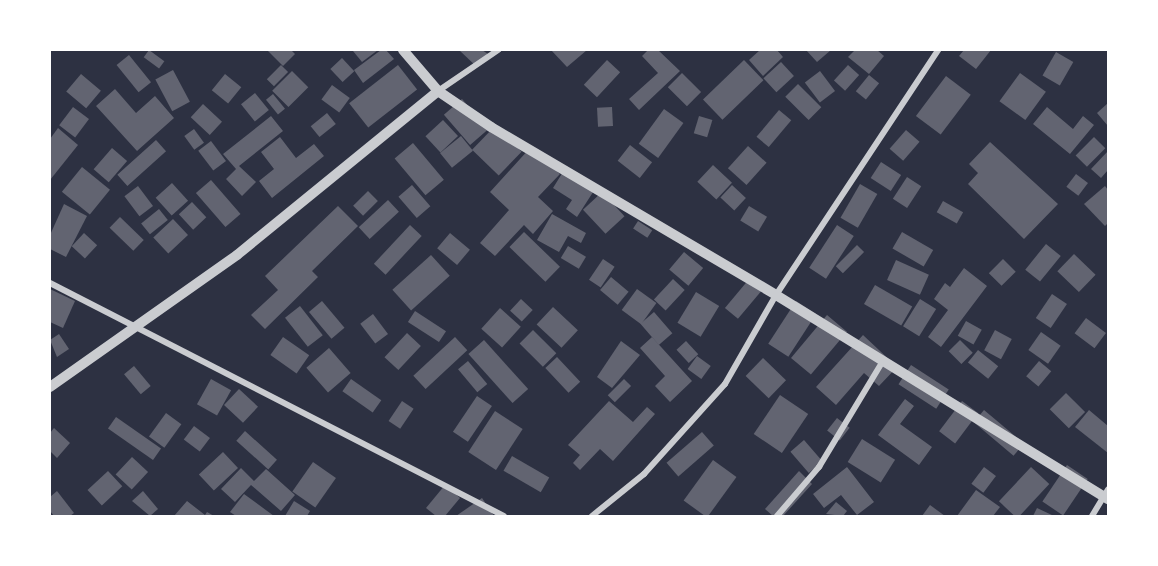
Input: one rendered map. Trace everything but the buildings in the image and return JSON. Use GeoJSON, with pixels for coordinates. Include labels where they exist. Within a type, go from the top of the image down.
{"type":"FeatureCollection","features":[{"type":"Feature","properties":{"kind":"street"},"geometry":{"type":"LineString","coordinates":[[403,50],[438,90],[491,127],[776,295],[1107,495],[1092,516]]}},
{"type":"Feature","properties":{"kind":"street"},"geometry":{"type":"LineString","coordinates":[[50,387],[136,330],[237,255],[438,90],[498,50]]}},
{"type":"Feature","properties":{"kind":"street"},"geometry":{"type":"LineString","coordinates":[[592,516],[644,474],[725,384],[776,295],[938,50]]}},
{"type":"Feature","properties":{"kind":"street"},"geometry":{"type":"LineString","coordinates":[[50,283],[136,330],[504,516]]}},
{"type":"Feature","properties":{"kind":"street"},"geometry":{"type":"LineString","coordinates":[[777,516],[819,467],[883,361]]}}]}
